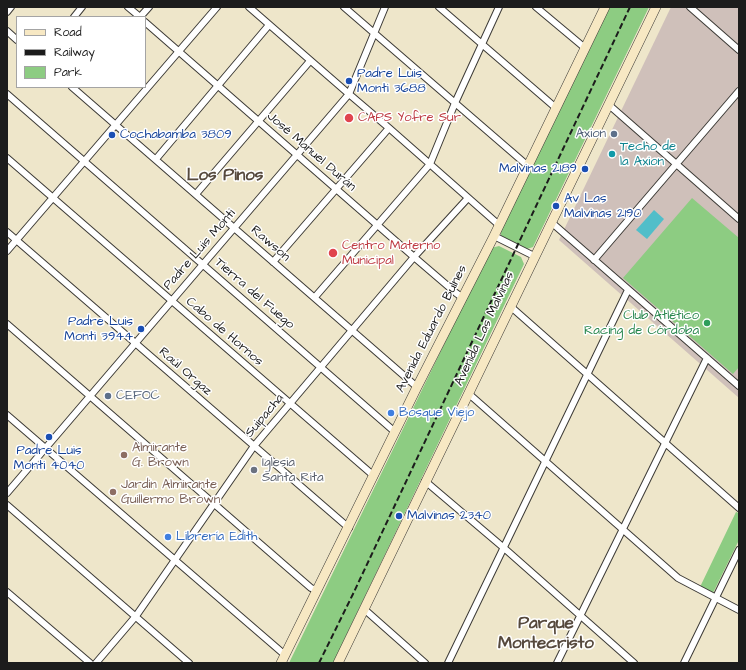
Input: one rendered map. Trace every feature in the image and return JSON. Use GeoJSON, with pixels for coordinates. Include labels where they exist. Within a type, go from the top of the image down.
{"type":"FeatureCollection","features":[{"type":"Feature","properties":{"kind":"main road","name":"Avenida Eduardo Bulnes"},"geometry":{"type":"LineString","coordinates":[[283,659],[349,528],[417,387],[494,236],[605,7]]}},
{"type":"Feature","properties":{"kind":"main road","name":"Avenida Las Malvinas"},"geometry":{"type":"LineString","coordinates":[[338,663],[656,7]]}},
{"type":"Feature","properties":{"kind":"street"},"geometry":{"type":"LineString","coordinates":[[75,16],[82,7]]}},
{"type":"Feature","properties":{"kind":"street"},"geometry":{"type":"LineString","coordinates":[[128,7],[139,16]]}},
{"type":"Feature","properties":{"kind":"street"},"geometry":{"type":"LineString","coordinates":[[141,16],[149,7]]}},
{"type":"Feature","properties":{"kind":"street"},"geometry":{"type":"LineString","coordinates":[[7,251],[180,52],[217,7]]}},
{"type":"Feature","properties":{"kind":"street"},"geometry":{"type":"LineString","coordinates":[[249,7],[499,225]]}},
{"type":"Feature","properties":{"kind":"street"},"geometry":{"type":"LineString","coordinates":[[344,7],[528,166]]}},
{"type":"Feature","properties":{"kind":"street","name":"Padre Luis Monti"},"geometry":{"type":"LineString","coordinates":[[7,492],[349,94],[385,7]]}},
{"type":"Feature","properties":{"kind":"street"},"geometry":{"type":"LineString","coordinates":[[439,7],[556,108]]}},
{"type":"Feature","properties":{"kind":"street"},"geometry":{"type":"LineString","coordinates":[[315,297],[430,164],[455,103],[500,7]]}},
{"type":"Feature","properties":{"kind":"street"},"geometry":{"type":"LineString","coordinates":[[536,7],[585,48]]}},
{"type":"Feature","properties":{"kind":"street"},"geometry":{"type":"LineString","coordinates":[[690,7],[739,50]]}},
{"type":"Feature","properties":{"kind":"street","name":"José Manuel Durán"},"geometry":{"type":"LineString","coordinates":[[146,23],[259,120],[414,258],[463,298]]}},
{"type":"Feature","properties":{"kind":"street"},"geometry":{"type":"LineString","coordinates":[[156,159],[269,25]]}},
{"type":"Feature","properties":{"kind":"street"},"geometry":{"type":"LineString","coordinates":[[7,31],[16,39]]}},
{"type":"Feature","properties":{"kind":"street"},"geometry":{"type":"LineString","coordinates":[[196,194],[310,61]]}},
{"type":"Feature","properties":{"kind":"street","name":"Rawson"},"geometry":{"type":"LineString","coordinates":[[79,89],[116,125],[417,387]]}},
{"type":"Feature","properties":{"kind":"street"},"geometry":{"type":"LineString","coordinates":[[594,260],[739,91]]}},
{"type":"Feature","properties":{"kind":"street","name":"Tierra del Fuego"},"geometry":{"type":"LineString","coordinates":[[7,94],[395,432]]}},
{"type":"Feature","properties":{"kind":"street"},"geometry":{"type":"LineString","coordinates":[[609,105],[739,219]]}},
{"type":"Feature","properties":{"kind":"street"},"geometry":{"type":"LineString","coordinates":[[273,262],[389,128]]}},
{"type":"Feature","properties":{"kind":"street","name":"Cabo de Hornos"},"geometry":{"type":"LineString","coordinates":[[7,158],[374,476]]}},
{"type":"Feature","properties":{"kind":"street","name":"Suipacha"},"geometry":{"type":"LineString","coordinates":[[96,663],[136,616],[254,446],[414,258],[468,198]]}},
{"type":"Feature","properties":{"kind":"street"},"geometry":{"type":"LineString","coordinates":[[551,222],[739,386]]}},
{"type":"Feature","properties":{"kind":"street","name":"Raúl Orgaz"},"geometry":{"type":"LineString","coordinates":[[7,232],[349,528]]}},
{"type":"Feature","properties":{"kind":"street"},"geometry":{"type":"LineString","coordinates":[[494,236],[534,256]]}},
{"type":"Feature","properties":{"kind":"street"},"geometry":{"type":"LineString","coordinates":[[448,663],[628,290]]}},
{"type":"Feature","properties":{"kind":"street"},"geometry":{"type":"LineString","coordinates":[[510,306],[739,508]]}},
{"type":"Feature","properties":{"kind":"street"},"geometry":{"type":"LineString","coordinates":[[7,324],[311,588],[317,590]]}},
{"type":"Feature","properties":{"kind":"street"},"geometry":{"type":"LineString","coordinates":[[557,663],[706,358]]}},
{"type":"Feature","properties":{"kind":"street"},"geometry":{"type":"LineString","coordinates":[[469,394],[678,578],[739,610]]}},
{"type":"Feature","properties":{"kind":"street"},"geometry":{"type":"LineString","coordinates":[[7,415],[174,560],[283,659]]}},
{"type":"Feature","properties":{"kind":"street"},"geometry":{"type":"LineString","coordinates":[[426,480],[634,663]]}},
{"type":"Feature","properties":{"kind":"street"},"geometry":{"type":"LineString","coordinates":[[7,506],[189,663]]}},
{"type":"Feature","properties":{"kind":"street"},"geometry":{"type":"LineString","coordinates":[[684,663],[739,550]]}},
{"type":"Feature","properties":{"kind":"street"},"geometry":{"type":"LineString","coordinates":[[7,592],[90,663]]}},
{"type":"Feature","properties":{"kind":"street"},"geometry":{"type":"LineString","coordinates":[[364,609],[425,663]]}},
{"type":"Feature","properties":{"kind":"shaded area"},"geometry":{"type":"Polygon","coordinates":[[[671,7],[739,7],[739,398],[559,240],[671,7]]]}},
{"type":"Feature","properties":{"kind":"green space"},"geometry":{"type":"Polygon","coordinates":[[[607,7],[649,7],[533,247],[527,249],[501,237],[501,227],[607,7]]]}},
{"type":"Feature","properties":{"kind":"green space","name":"Club Atlético Racing de Córdoba"},"geometry":{"type":"Polygon","coordinates":[[[692,198],[739,238],[739,367],[733,374],[623,278],[692,198]]]}},
{"type":"Feature","properties":{"kind":"green space"},"geometry":{"type":"Polygon","coordinates":[[[499,246],[521,257],[524,264],[333,663],[289,663],[491,248],[499,246]]]}},
{"type":"Feature","properties":{"kind":"green space"},"geometry":{"type":"Polygon","coordinates":[[[736,512],[739,513],[739,540],[713,593],[700,587],[736,512]]]}},
{"type":"Feature","properties":{"kind":"water"},"geometry":{"type":"Polygon","coordinates":[[[654,210],[664,219],[647,239],[636,230],[654,210]]]}},
{"type":"Feature","properties":{"kind":"railway"},"geometry":{"type":"LineString","coordinates":[[319,663],[630,7]]}},
{"type":"Feature","properties":{"kind":"place","name":"Padre Luis Monti 3688"},"geometry":{"type":"Point","coordinates":[349,81]}},
{"type":"Feature","properties":{"kind":"place","name":"CAPS Yofre Sur"},"geometry":{"type":"Point","coordinates":[349,118]}},
{"type":"Feature","properties":{"kind":"place","name":"Axion"},"geometry":{"type":"Point","coordinates":[614,134]}},
{"type":"Feature","properties":{"kind":"place","name":"Cochabamba 3809"},"geometry":{"type":"Point","coordinates":[112,135]}},
{"type":"Feature","properties":{"kind":"place","name":"Techo de la Axion"},"geometry":{"type":"Point","coordinates":[612,154]}},
{"type":"Feature","properties":{"kind":"place","name":"Malvinas 2189"},"geometry":{"type":"Point","coordinates":[585,169]}},
{"type":"Feature","properties":{"kind":"place","name":"Av Las Malvinas 2190"},"geometry":{"type":"Point","coordinates":[556,206]}},
{"type":"Feature","properties":{"kind":"place","name":"Centro Materno Municipal"},"geometry":{"type":"Point","coordinates":[333,253]}},
{"type":"Feature","properties":{"kind":"place","name":"Club Atlético Racing de Córdoba"},"geometry":{"type":"Point","coordinates":[707,323]}},
{"type":"Feature","properties":{"kind":"place","name":"Padre Luis Monti 3944"},"geometry":{"type":"Point","coordinates":[141,329]}},
{"type":"Feature","properties":{"kind":"place","name":"CEFOC"},"geometry":{"type":"Point","coordinates":[108,396]}},
{"type":"Feature","properties":{"kind":"place","name":"Bosque Viejo"},"geometry":{"type":"Point","coordinates":[391,413]}},
{"type":"Feature","properties":{"kind":"place","name":"Padre Luis Monti 4040"},"geometry":{"type":"Point","coordinates":[49,437]}},
{"type":"Feature","properties":{"kind":"place","name":"Almirante G. Brown"},"geometry":{"type":"Point","coordinates":[124,455]}},
{"type":"Feature","properties":{"kind":"place","name":"Iglesia Santa Rita"},"geometry":{"type":"Point","coordinates":[254,470]}},
{"type":"Feature","properties":{"kind":"place","name":"Jardín Almirante Guillermo Brown"},"geometry":{"type":"Point","coordinates":[113,492]}},
{"type":"Feature","properties":{"kind":"place","name":"Malvinas 2340"},"geometry":{"type":"Point","coordinates":[399,516]}},
{"type":"Feature","properties":{"kind":"place","name":"Librería Edith"},"geometry":{"type":"Point","coordinates":[168,537]}},
{"type":"Feature","properties":{"kind":"district","name":"Los Pinos"},"geometry":{"type":"Point","coordinates":[225,176]}},
{"type":"Feature","properties":{"kind":"district","name":"Parque Montecristo"},"geometry":{"type":"Point","coordinates":[546,634]}}]}
